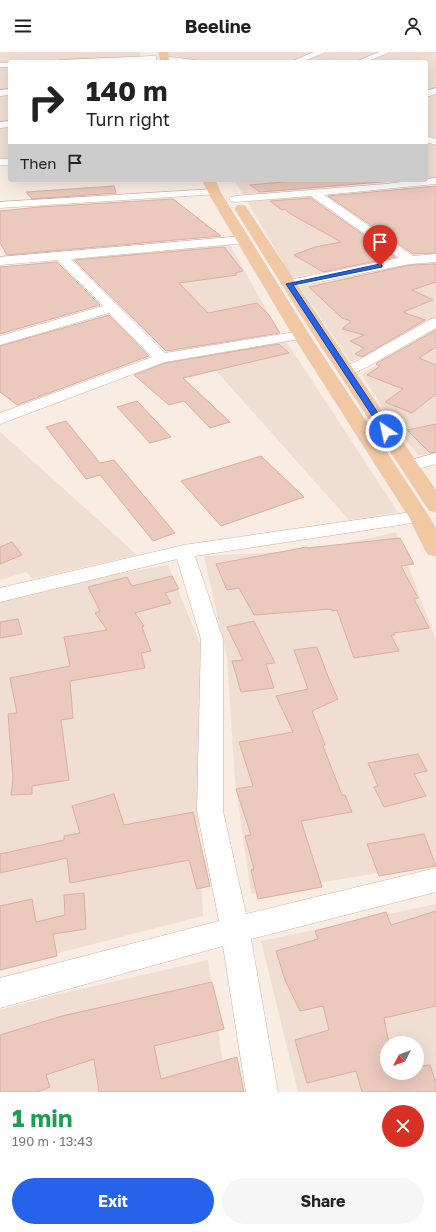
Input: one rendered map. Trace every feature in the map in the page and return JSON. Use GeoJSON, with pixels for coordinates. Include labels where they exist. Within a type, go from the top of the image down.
{"type":"FeatureCollection","features":[{"type":"Feature","properties":{"kind":"main road"},"geometry":{"type":"LineString","coordinates":[[216,184],[235,199],[289,284],[436,506]]}},
{"type":"Feature","properties":{"kind":"main road"},"geometry":{"type":"LineString","coordinates":[[216,184],[243,240],[301,334],[419,517],[436,549]]}},
{"type":"Feature","properties":{"kind":"main road"},"geometry":{"type":"LineString","coordinates":[[350,410],[370,407]]}},
{"type":"Feature","properties":{"kind":"street"},"geometry":{"type":"LineString","coordinates":[[295,58],[310,57],[322,52]]}},
{"type":"Feature","properties":{"kind":"street"},"geometry":{"type":"LineString","coordinates":[[364,60],[386,52]]}},
{"type":"Feature","properties":{"kind":"street"},"geometry":{"type":"LineString","coordinates":[[97,60],[153,57]]}},
{"type":"Feature","properties":{"kind":"street"},"geometry":{"type":"LineString","coordinates":[[164,57],[183,60]]}},
{"type":"Feature","properties":{"kind":"street"},"geometry":{"type":"LineString","coordinates":[[378,182],[386,187]]}},
{"type":"Feature","properties":{"kind":"street"},"geometry":{"type":"LineString","coordinates":[[235,199],[386,187],[428,182]]}},
{"type":"Feature","properties":{"kind":"street"},"geometry":{"type":"LineString","coordinates":[[0,205],[216,184]]}},
{"type":"Feature","properties":{"kind":"street"},"geometry":{"type":"LineString","coordinates":[[312,192],[410,260]]}},
{"type":"Feature","properties":{"kind":"street"},"geometry":{"type":"LineString","coordinates":[[0,261],[243,240]]}},
{"type":"Feature","properties":{"kind":"street"},"geometry":{"type":"LineString","coordinates":[[61,256],[162,358]]}},
{"type":"Feature","properties":{"kind":"street"},"geometry":{"type":"LineString","coordinates":[[289,284],[410,260],[436,258]]}},
{"type":"Feature","properties":{"kind":"street"},"geometry":{"type":"LineString","coordinates":[[0,341],[113,307]]}},
{"type":"Feature","properties":{"kind":"street"},"geometry":{"type":"LineString","coordinates":[[346,371],[362,364],[436,322]]}},
{"type":"Feature","properties":{"kind":"street"},"geometry":{"type":"LineString","coordinates":[[2,415],[162,358],[301,334]]}},
{"type":"Feature","properties":{"kind":"street"},"geometry":{"type":"LineString","coordinates":[[410,466],[436,458]]}},
{"type":"Feature","properties":{"kind":"street"},"geometry":{"type":"LineString","coordinates":[[0,595],[184,551],[419,517]]}},
{"type":"Feature","properties":{"kind":"street"},"geometry":{"type":"LineString","coordinates":[[184,551],[212,639],[210,811],[235,930],[262,1092]]}},
{"type":"Feature","properties":{"kind":"street"},"geometry":{"type":"LineString","coordinates":[[0,993],[235,930],[436,880]]}},
{"type":"Feature","properties":{"kind":"shaded area"},"geometry":{"type":"Polygon","coordinates":[[[0,52],[140,52],[142,60],[8,60],[8,158],[0,159],[0,52]]]}},
{"type":"Feature","properties":{"kind":"shaded area"},"geometry":{"type":"Polygon","coordinates":[[[167,52],[436,52],[436,139],[428,137],[428,60],[169,60],[167,52]]]}},
{"type":"Feature","properties":{"kind":"shaded area"},"geometry":{"type":"Polygon","coordinates":[[[428,142],[436,145],[436,178],[428,179],[428,142]]]}},
{"type":"Feature","properties":{"kind":"shaded area"},"geometry":{"type":"Polygon","coordinates":[[[235,182],[367,183],[243,195],[235,182]]]}},
{"type":"Feature","properties":{"kind":"shaded area"},"geometry":{"type":"Polygon","coordinates":[[[308,196],[399,258],[292,278],[247,201],[308,196]]]}},
{"type":"Feature","properties":{"kind":"shaded area"},"geometry":{"type":"Polygon","coordinates":[[[229,243],[279,332],[221,344],[171,352],[88,258],[229,243]]]}},
{"type":"Feature","properties":{"kind":"shaded area"},"geometry":{"type":"Polygon","coordinates":[[[436,262],[436,318],[351,362],[300,287],[417,263],[436,262]]]}},
{"type":"Feature","properties":{"kind":"shaded area"},"geometry":{"type":"Polygon","coordinates":[[[436,328],[436,453],[418,455],[391,422],[362,374],[436,328]]]}},
{"type":"Feature","properties":{"kind":"shaded area"},"geometry":{"type":"Polygon","coordinates":[[[286,341],[398,512],[349,520],[202,355],[286,341]]]}},
{"type":"Feature","properties":{"kind":"shaded area"},"geometry":{"type":"Polygon","coordinates":[[[0,432],[137,555],[33,579],[26,572],[0,580],[0,432]]]}},
{"type":"Feature","properties":{"kind":"shaded area"},"geometry":{"type":"Polygon","coordinates":[[[396,532],[436,640],[436,861],[367,875],[251,894],[235,781],[227,658],[204,556],[317,550],[396,532]]]}},
{"type":"Feature","properties":{"kind":"shaded area"},"geometry":{"type":"Polygon","coordinates":[[[168,565],[202,649],[198,804],[203,916],[0,968],[0,601],[73,584],[74,581],[168,565]]]}},
{"type":"Feature","properties":{"kind":"shaded area"},"geometry":{"type":"Polygon","coordinates":[[[436,904],[436,1092],[298,1092],[261,941],[436,904]]]}},
{"type":"Feature","properties":{"kind":"shaded area"},"geometry":{"type":"Polygon","coordinates":[[[208,960],[227,1092],[0,1092],[0,1010],[55,995],[208,960]]]}},
{"type":"Feature","properties":{"kind":"building"},"geometry":{"type":"Polygon","coordinates":[[[282,182],[382,182],[260,192],[250,185],[282,182]]]}},
{"type":"Feature","properties":{"kind":"building"},"geometry":{"type":"Polygon","coordinates":[[[114,186],[116,193],[32,199],[26,192],[114,186]]]}},
{"type":"Feature","properties":{"kind":"building"},"geometry":{"type":"Polygon","coordinates":[[[436,186],[436,253],[413,254],[328,196],[436,186]]]}},
{"type":"Feature","properties":{"kind":"building"},"geometry":{"type":"Polygon","coordinates":[[[311,198],[395,257],[323,272],[294,255],[315,247],[341,242],[289,213],[285,209],[282,210],[270,201],[311,198]]]}},
{"type":"Feature","properties":{"kind":"building"},"geometry":{"type":"Polygon","coordinates":[[[173,199],[221,236],[7,255],[0,243],[0,211],[39,207],[173,199]]]}},
{"type":"Feature","properties":{"kind":"building"},"geometry":{"type":"Polygon","coordinates":[[[224,247],[243,271],[235,273],[237,275],[179,283],[208,313],[257,303],[269,315],[280,333],[166,351],[74,260],[224,247]]]}},
{"type":"Feature","properties":{"kind":"building"},"geometry":{"type":"Polygon","coordinates":[[[57,262],[100,305],[0,334],[0,267],[57,262]]]}},
{"type":"Feature","properties":{"kind":"building"},"geometry":{"type":"Polygon","coordinates":[[[436,264],[436,282],[412,290],[433,300],[403,312],[425,320],[362,357],[355,354],[364,348],[350,341],[364,335],[342,329],[351,321],[342,318],[309,287],[410,265],[436,264]]]}},
{"type":"Feature","properties":{"kind":"building"},"geometry":{"type":"Polygon","coordinates":[[[109,315],[149,356],[17,405],[0,392],[0,346],[109,315]]]}},
{"type":"Feature","properties":{"kind":"building"},"geometry":{"type":"Polygon","coordinates":[[[436,330],[436,347],[419,358],[436,365],[436,394],[412,413],[385,402],[403,389],[367,375],[380,366],[376,364],[377,363],[436,330]]]}},
{"type":"Feature","properties":{"kind":"building"},"geometry":{"type":"Polygon","coordinates":[[[279,344],[289,353],[183,378],[230,422],[210,428],[184,401],[169,405],[134,375],[165,363],[279,344]]]}},
{"type":"Feature","properties":{"kind":"building"},"geometry":{"type":"Polygon","coordinates":[[[137,401],[171,437],[150,443],[117,407],[137,401]]]}},
{"type":"Feature","properties":{"kind":"building"},"geometry":{"type":"Polygon","coordinates":[[[66,421],[100,463],[114,460],[175,533],[153,541],[100,475],[86,479],[46,427],[66,421]]]}},
{"type":"Feature","properties":{"kind":"building"},"geometry":{"type":"Polygon","coordinates":[[[436,424],[436,452],[430,453],[407,430],[436,424]]]}},
{"type":"Feature","properties":{"kind":"building"},"geometry":{"type":"Polygon","coordinates":[[[261,456],[304,497],[221,526],[181,481],[261,456]]]}},
{"type":"Feature","properties":{"kind":"building"},"geometry":{"type":"Polygon","coordinates":[[[400,538],[414,564],[401,566],[418,598],[414,599],[429,628],[394,633],[395,635],[391,635],[399,651],[354,658],[337,610],[332,611],[331,609],[254,615],[239,588],[227,590],[216,564],[307,547],[400,538]]]}},
{"type":"Feature","properties":{"kind":"building"},"geometry":{"type":"Polygon","coordinates":[[[12,542],[22,555],[0,564],[0,547],[12,542]]]}},
{"type":"Feature","properties":{"kind":"building"},"geometry":{"type":"Polygon","coordinates":[[[172,576],[179,589],[165,593],[171,603],[135,613],[144,626],[142,627],[151,651],[141,653],[145,668],[70,681],[73,718],[61,720],[69,780],[32,786],[32,794],[11,795],[13,779],[8,714],[17,713],[10,678],[70,666],[64,637],[107,630],[95,613],[100,611],[88,587],[127,577],[132,586],[172,576]]]}},
{"type":"Feature","properties":{"kind":"building"},"geometry":{"type":"Polygon","coordinates":[[[18,619],[22,634],[0,638],[0,622],[18,619]]]}},
{"type":"Feature","properties":{"kind":"building"},"geometry":{"type":"Polygon","coordinates":[[[254,621],[275,663],[266,664],[274,688],[241,692],[232,661],[243,660],[227,627],[254,621]]]}},
{"type":"Feature","properties":{"kind":"building"},"geometry":{"type":"Polygon","coordinates":[[[317,647],[338,699],[312,711],[325,745],[323,746],[342,795],[345,795],[352,812],[301,821],[322,887],[258,899],[251,870],[254,869],[245,836],[251,835],[236,789],[253,786],[239,742],[293,732],[276,696],[308,689],[294,650],[317,647]]]}},
{"type":"Feature","properties":{"kind":"building"},"geometry":{"type":"Polygon","coordinates":[[[418,754],[427,771],[414,774],[426,796],[384,807],[374,787],[378,786],[368,763],[418,754]]]}},
{"type":"Feature","properties":{"kind":"building"},"geometry":{"type":"Polygon","coordinates":[[[114,794],[124,825],[193,812],[210,886],[197,889],[189,860],[70,883],[67,858],[0,873],[0,854],[64,840],[64,836],[80,833],[72,806],[114,794]]]}},
{"type":"Feature","properties":{"kind":"building"},"geometry":{"type":"Polygon","coordinates":[[[424,834],[436,866],[379,876],[367,844],[424,834]]]}},
{"type":"Feature","properties":{"kind":"building"},"geometry":{"type":"Polygon","coordinates":[[[84,893],[86,929],[53,934],[57,956],[0,970],[0,906],[32,899],[36,922],[65,915],[64,895],[84,893]]]}},
{"type":"Feature","properties":{"kind":"building"},"geometry":{"type":"Polygon","coordinates":[[[436,911],[436,1006],[384,1018],[388,1036],[380,1036],[380,1080],[424,1080],[424,1066],[430,1065],[436,1083],[436,1092],[362,1092],[356,1071],[307,1083],[295,1040],[329,1030],[323,1006],[300,1011],[285,980],[276,951],[318,939],[315,931],[386,912],[391,925],[436,911]]]}},
{"type":"Feature","properties":{"kind":"building"},"geometry":{"type":"Polygon","coordinates":[[[212,982],[224,1029],[154,1046],[161,1079],[237,1057],[244,1092],[99,1092],[94,1059],[46,1075],[50,1087],[37,1092],[0,1092],[0,1035],[62,1016],[212,982]]]}},
{"type":"Feature","properties":{"kind":"route"},"geometry":{"type":"LineString","coordinates":[[380,266],[289,284],[386,431]]}}]}
